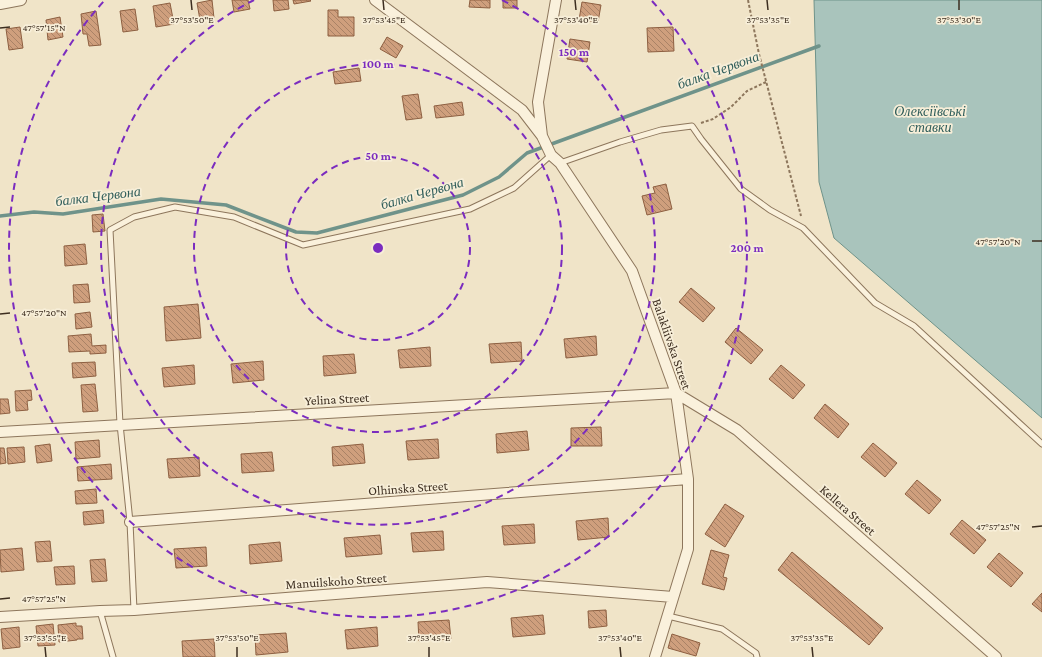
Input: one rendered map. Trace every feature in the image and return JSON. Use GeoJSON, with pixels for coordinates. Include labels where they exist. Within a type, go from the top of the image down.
{"type":"FeatureCollection","features":[{"type":"Feature","properties":{"kind":"street"},"geometry":{"type":"LineString","coordinates":[[0,4],[21,0]]}},
{"type":"Feature","properties":{"kind":"street"},"geometry":{"type":"LineString","coordinates":[[375,0],[522,110],[542,136]]}},
{"type":"Feature","properties":{"kind":"street"},"geometry":{"type":"LineString","coordinates":[[542,136],[538,102],[556,0]]}},
{"type":"Feature","properties":{"kind":"street","name":"Balakliivska Street"},"geometry":{"type":"LineString","coordinates":[[542,136],[551,155],[560,163],[632,271],[676,393],[688,479],[688,549],[655,657]]}},
{"type":"Feature","properties":{"kind":"street","name":"Yelina Street"},"geometry":{"type":"LineString","coordinates":[[0,432],[676,393]]}},
{"type":"Feature","properties":{"kind":"street","name":"Kellera Street"},"geometry":{"type":"LineString","coordinates":[[676,393],[737,430],[996,657]]}},
{"type":"Feature","properties":{"kind":"street","name":"Olhinska Street"},"geometry":{"type":"LineString","coordinates":[[130,522],[688,479]]}},
{"type":"Feature","properties":{"kind":"street","name":"Manuilskoho Street"},"geometry":{"type":"LineString","coordinates":[[0,617],[134,610],[487,582],[673,596]]}},
{"type":"Feature","properties":{"kind":"lane"},"geometry":{"type":"LineString","coordinates":[[560,163],[620,142],[661,130],[692,126],[741,189],[770,210],[804,228],[875,303],[914,326],[1042,444]]}},
{"type":"Feature","properties":{"kind":"lane"},"geometry":{"type":"LineString","coordinates":[[134,610],[130,522],[120,424],[110,230],[134,217],[175,207],[234,217],[303,245],[470,209],[514,188],[551,155]]}},
{"type":"Feature","properties":{"kind":"lane"},"geometry":{"type":"LineString","coordinates":[[100,611],[113,657]]}},
{"type":"Feature","properties":{"kind":"lane"},"geometry":{"type":"LineString","coordinates":[[668,616],[722,629],[756,653],[757,657]]}},
{"type":"Feature","properties":{"kind":"path"},"geometry":{"type":"LineString","coordinates":[[748,0],[759,54],[804,228]]}},
{"type":"Feature","properties":{"kind":"path"},"geometry":{"type":"LineString","coordinates":[[692,126],[713,119],[731,107],[747,91],[766,80]]}},
{"type":"Feature","properties":{"kind":"water","name":"Олексіївські ставки"},"geometry":{"type":"Polygon","coordinates":[[[814,0],[1042,0],[1042,418],[834,238],[819,182],[814,0]]]}},
{"type":"Feature","properties":{"kind":"building"},"geometry":{"type":"Polygon","coordinates":[[[212,0],[214,18],[200,20],[197,3],[212,0]]]}},
{"type":"Feature","properties":{"kind":"building"},"geometry":{"type":"Polygon","coordinates":[[[232,0],[248,0],[250,9],[234,12],[232,0]]]}},
{"type":"Feature","properties":{"kind":"building"},"geometry":{"type":"Polygon","coordinates":[[[273,0],[288,0],[289,9],[274,11],[273,0]]]}},
{"type":"Feature","properties":{"kind":"building"},"geometry":{"type":"Polygon","coordinates":[[[293,0],[310,0],[311,1],[294,4],[293,0]]]}},
{"type":"Feature","properties":{"kind":"building"},"geometry":{"type":"Polygon","coordinates":[[[470,0],[490,0],[490,8],[469,7],[470,0]]]}},
{"type":"Feature","properties":{"kind":"building"},"geometry":{"type":"Polygon","coordinates":[[[503,0],[517,0],[517,8],[503,8],[503,0]]]}},
{"type":"Feature","properties":{"kind":"building"},"geometry":{"type":"Polygon","coordinates":[[[582,2],[601,5],[598,22],[579,20],[582,2]]]}},
{"type":"Feature","properties":{"kind":"building"},"geometry":{"type":"Polygon","coordinates":[[[170,3],[174,24],[156,27],[153,6],[170,3]]]}},
{"type":"Feature","properties":{"kind":"building"},"geometry":{"type":"Polygon","coordinates":[[[135,9],[138,30],[123,32],[120,11],[135,9]]]}},
{"type":"Feature","properties":{"kind":"building"},"geometry":{"type":"Polygon","coordinates":[[[328,10],[338,10],[338,17],[354,17],[354,36],[328,36],[328,10]]]}},
{"type":"Feature","properties":{"kind":"building"},"geometry":{"type":"Polygon","coordinates":[[[96,11],[101,45],[89,46],[87,34],[83,34],[81,14],[96,11]]]}},
{"type":"Feature","properties":{"kind":"building"},"geometry":{"type":"Polygon","coordinates":[[[60,17],[63,37],[48,40],[46,20],[60,17]]]}},
{"type":"Feature","properties":{"kind":"building"},"geometry":{"type":"Polygon","coordinates":[[[20,27],[23,48],[9,50],[6,29],[20,27]]]}},
{"type":"Feature","properties":{"kind":"building"},"geometry":{"type":"Polygon","coordinates":[[[673,27],[674,51],[648,52],[647,28],[673,27]]]}},
{"type":"Feature","properties":{"kind":"building"},"geometry":{"type":"Polygon","coordinates":[[[387,37],[403,46],[396,58],[380,49],[387,37]]]}},
{"type":"Feature","properties":{"kind":"building"},"geometry":{"type":"Polygon","coordinates":[[[570,39],[590,42],[587,62],[567,59],[570,39]]]}},
{"type":"Feature","properties":{"kind":"building"},"geometry":{"type":"Polygon","coordinates":[[[359,68],[361,81],[335,84],[333,72],[359,68]]]}},
{"type":"Feature","properties":{"kind":"building"},"geometry":{"type":"Polygon","coordinates":[[[418,94],[422,118],[406,120],[402,96],[418,94]]]}},
{"type":"Feature","properties":{"kind":"building"},"geometry":{"type":"Polygon","coordinates":[[[462,102],[464,115],[436,118],[434,106],[462,102]]]}},
{"type":"Feature","properties":{"kind":"building"},"geometry":{"type":"Polygon","coordinates":[[[666,184],[672,209],[647,215],[642,196],[655,193],[653,187],[666,184]]]}},
{"type":"Feature","properties":{"kind":"building"},"geometry":{"type":"Polygon","coordinates":[[[103,214],[105,231],[93,232],[92,215],[103,214]]]}},
{"type":"Feature","properties":{"kind":"building"},"geometry":{"type":"Polygon","coordinates":[[[85,244],[87,264],[65,266],[64,246],[85,244]]]}},
{"type":"Feature","properties":{"kind":"building"},"geometry":{"type":"Polygon","coordinates":[[[88,284],[90,302],[74,303],[73,285],[88,284]]]}},
{"type":"Feature","properties":{"kind":"building"},"geometry":{"type":"Polygon","coordinates":[[[691,288],[715,308],[703,322],[679,302],[691,288]]]}},
{"type":"Feature","properties":{"kind":"building"},"geometry":{"type":"Polygon","coordinates":[[[198,304],[201,338],[166,341],[164,307],[198,304]]]}},
{"type":"Feature","properties":{"kind":"building"},"geometry":{"type":"Polygon","coordinates":[[[90,312],[92,327],[76,329],[75,314],[90,312]]]}},
{"type":"Feature","properties":{"kind":"building"},"geometry":{"type":"Polygon","coordinates":[[[736,328],[763,350],[751,364],[725,342],[736,328]]]}},
{"type":"Feature","properties":{"kind":"building"},"geometry":{"type":"Polygon","coordinates":[[[91,334],[92,346],[106,345],[106,353],[90,354],[90,351],[69,352],[68,336],[91,334]]]}},
{"type":"Feature","properties":{"kind":"building"},"geometry":{"type":"Polygon","coordinates":[[[596,336],[597,355],[566,358],[564,339],[596,336]]]}},
{"type":"Feature","properties":{"kind":"building"},"geometry":{"type":"Polygon","coordinates":[[[521,342],[522,361],[491,363],[489,344],[521,342]]]}},
{"type":"Feature","properties":{"kind":"building"},"geometry":{"type":"Polygon","coordinates":[[[430,347],[431,366],[400,368],[398,350],[430,347]]]}},
{"type":"Feature","properties":{"kind":"building"},"geometry":{"type":"Polygon","coordinates":[[[354,354],[356,373],[324,376],[323,356],[354,354]]]}},
{"type":"Feature","properties":{"kind":"building"},"geometry":{"type":"Polygon","coordinates":[[[263,361],[264,380],[233,383],[231,364],[263,361]]]}},
{"type":"Feature","properties":{"kind":"building"},"geometry":{"type":"Polygon","coordinates":[[[95,362],[96,376],[73,378],[72,363],[95,362]]]}},
{"type":"Feature","properties":{"kind":"building"},"geometry":{"type":"Polygon","coordinates":[[[194,365],[195,384],[164,387],[162,368],[194,365]]]}},
{"type":"Feature","properties":{"kind":"building"},"geometry":{"type":"Polygon","coordinates":[[[781,365],[805,385],[793,399],[769,379],[781,365]]]}},
{"type":"Feature","properties":{"kind":"building"},"geometry":{"type":"Polygon","coordinates":[[[95,384],[98,411],[83,412],[81,385],[95,384]]]}},
{"type":"Feature","properties":{"kind":"building"},"geometry":{"type":"Polygon","coordinates":[[[31,390],[32,400],[27,401],[28,410],[16,411],[15,391],[31,390]]]}},
{"type":"Feature","properties":{"kind":"building"},"geometry":{"type":"Polygon","coordinates":[[[0,399],[8,399],[10,413],[0,414],[0,399]]]}},
{"type":"Feature","properties":{"kind":"building"},"geometry":{"type":"Polygon","coordinates":[[[825,404],[849,424],[838,438],[814,418],[825,404]]]}},
{"type":"Feature","properties":{"kind":"building"},"geometry":{"type":"Polygon","coordinates":[[[601,427],[602,446],[571,446],[571,428],[601,427]]]}},
{"type":"Feature","properties":{"kind":"building"},"geometry":{"type":"Polygon","coordinates":[[[527,431],[529,450],[497,453],[496,434],[527,431]]]}},
{"type":"Feature","properties":{"kind":"building"},"geometry":{"type":"Polygon","coordinates":[[[438,439],[439,458],[408,460],[406,441],[438,439]]]}},
{"type":"Feature","properties":{"kind":"building"},"geometry":{"type":"Polygon","coordinates":[[[99,440],[100,457],[76,459],[75,442],[99,440]]]}},
{"type":"Feature","properties":{"kind":"building"},"geometry":{"type":"Polygon","coordinates":[[[873,443],[897,463],[885,477],[861,457],[873,443]]]}},
{"type":"Feature","properties":{"kind":"building"},"geometry":{"type":"Polygon","coordinates":[[[50,444],[52,461],[37,463],[35,446],[50,444]]]}},
{"type":"Feature","properties":{"kind":"building"},"geometry":{"type":"Polygon","coordinates":[[[363,444],[365,463],[333,466],[332,447],[363,444]]]}},
{"type":"Feature","properties":{"kind":"building"},"geometry":{"type":"Polygon","coordinates":[[[24,447],[25,462],[8,464],[7,448],[24,447]]]}},
{"type":"Feature","properties":{"kind":"building"},"geometry":{"type":"Polygon","coordinates":[[[0,448],[4,448],[6,463],[0,464],[0,448]]]}},
{"type":"Feature","properties":{"kind":"building"},"geometry":{"type":"Polygon","coordinates":[[[272,452],[274,471],[242,473],[241,454],[272,452]]]}},
{"type":"Feature","properties":{"kind":"building"},"geometry":{"type":"Polygon","coordinates":[[[199,457],[200,476],[169,478],[167,459],[199,457]]]}},
{"type":"Feature","properties":{"kind":"building"},"geometry":{"type":"Polygon","coordinates":[[[111,464],[112,479],[78,481],[77,467],[111,464]]]}},
{"type":"Feature","properties":{"kind":"building"},"geometry":{"type":"Polygon","coordinates":[[[917,480],[941,500],[929,514],[905,494],[917,480]]]}},
{"type":"Feature","properties":{"kind":"building"},"geometry":{"type":"Polygon","coordinates":[[[96,489],[97,503],[76,504],[75,491],[96,489]]]}},
{"type":"Feature","properties":{"kind":"building"},"geometry":{"type":"Polygon","coordinates":[[[725,504],[744,516],[725,547],[705,534],[725,504]]]}},
{"type":"Feature","properties":{"kind":"building"},"geometry":{"type":"Polygon","coordinates":[[[103,510],[104,523],[84,525],[83,512],[103,510]]]}},
{"type":"Feature","properties":{"kind":"building"},"geometry":{"type":"Polygon","coordinates":[[[608,518],[609,537],[578,540],[576,521],[608,518]]]}},
{"type":"Feature","properties":{"kind":"building"},"geometry":{"type":"Polygon","coordinates":[[[962,520],[986,540],[974,554],[950,534],[962,520]]]}},
{"type":"Feature","properties":{"kind":"building"},"geometry":{"type":"Polygon","coordinates":[[[534,524],[535,543],[504,545],[502,526],[534,524]]]}},
{"type":"Feature","properties":{"kind":"building"},"geometry":{"type":"Polygon","coordinates":[[[443,531],[444,550],[413,552],[411,533],[443,531]]]}},
{"type":"Feature","properties":{"kind":"building"},"geometry":{"type":"Polygon","coordinates":[[[380,535],[382,554],[346,557],[344,538],[380,535]]]}},
{"type":"Feature","properties":{"kind":"building"},"geometry":{"type":"Polygon","coordinates":[[[50,541],[52,561],[37,562],[35,542],[50,541]]]}},
{"type":"Feature","properties":{"kind":"building"},"geometry":{"type":"Polygon","coordinates":[[[280,542],[282,561],[250,564],[249,545],[280,542]]]}},
{"type":"Feature","properties":{"kind":"building"},"geometry":{"type":"Polygon","coordinates":[[[206,547],[207,566],[176,568],[174,549],[206,547]]]}},
{"type":"Feature","properties":{"kind":"building"},"geometry":{"type":"Polygon","coordinates":[[[22,548],[24,570],[1,572],[0,550],[22,548]]]}},
{"type":"Feature","properties":{"kind":"building"},"geometry":{"type":"Polygon","coordinates":[[[711,550],[729,555],[723,577],[727,578],[724,590],[702,584],[711,550]]]}},
{"type":"Feature","properties":{"kind":"building"},"geometry":{"type":"Polygon","coordinates":[[[792,552],[883,628],[869,645],[778,570],[792,552]]]}},
{"type":"Feature","properties":{"kind":"building"},"geometry":{"type":"Polygon","coordinates":[[[999,553],[1023,573],[1011,587],[987,567],[999,553]]]}},
{"type":"Feature","properties":{"kind":"building"},"geometry":{"type":"Polygon","coordinates":[[[105,559],[107,581],[92,582],[90,560],[105,559]]]}},
{"type":"Feature","properties":{"kind":"building"},"geometry":{"type":"Polygon","coordinates":[[[74,566],[75,584],[56,585],[54,567],[74,566]]]}},
{"type":"Feature","properties":{"kind":"building"},"geometry":{"type":"Polygon","coordinates":[[[1042,593],[1042,612],[1032,604],[1042,593]]]}},
{"type":"Feature","properties":{"kind":"building"},"geometry":{"type":"Polygon","coordinates":[[[606,610],[607,626],[589,628],[588,611],[606,610]]]}},
{"type":"Feature","properties":{"kind":"building"},"geometry":{"type":"Polygon","coordinates":[[[543,615],[545,634],[513,637],[511,618],[543,615]]]}},
{"type":"Feature","properties":{"kind":"building"},"geometry":{"type":"Polygon","coordinates":[[[449,620],[451,639],[419,641],[418,622],[449,620]]]}},
{"type":"Feature","properties":{"kind":"building"},"geometry":{"type":"Polygon","coordinates":[[[76,623],[76,626],[82,626],[83,639],[59,642],[58,625],[76,623]]]}},
{"type":"Feature","properties":{"kind":"building"},"geometry":{"type":"Polygon","coordinates":[[[53,624],[55,645],[38,646],[36,626],[53,624]]]}},
{"type":"Feature","properties":{"kind":"building"},"geometry":{"type":"Polygon","coordinates":[[[19,627],[20,647],[3,649],[1,629],[19,627]]]}},
{"type":"Feature","properties":{"kind":"building"},"geometry":{"type":"Polygon","coordinates":[[[377,627],[378,646],[347,649],[345,630],[377,627]]]}},
{"type":"Feature","properties":{"kind":"building"},"geometry":{"type":"Polygon","coordinates":[[[286,633],[288,652],[256,655],[255,635],[286,633]]]}},
{"type":"Feature","properties":{"kind":"building"},"geometry":{"type":"Polygon","coordinates":[[[672,634],[700,643],[696,656],[668,648],[672,634]]]}},
{"type":"Feature","properties":{"kind":"building"},"geometry":{"type":"Polygon","coordinates":[[[214,639],[215,657],[183,657],[182,641],[214,639]]]}},
{"type":"Feature","properties":{"kind":"waterway","name":"балка Червона"},"geometry":{"type":"LineString","coordinates":[[0,216],[34,212],[63,214],[161,199],[226,205],[296,232],[317,233],[463,195],[499,177],[527,153],[819,46]]}}]}
